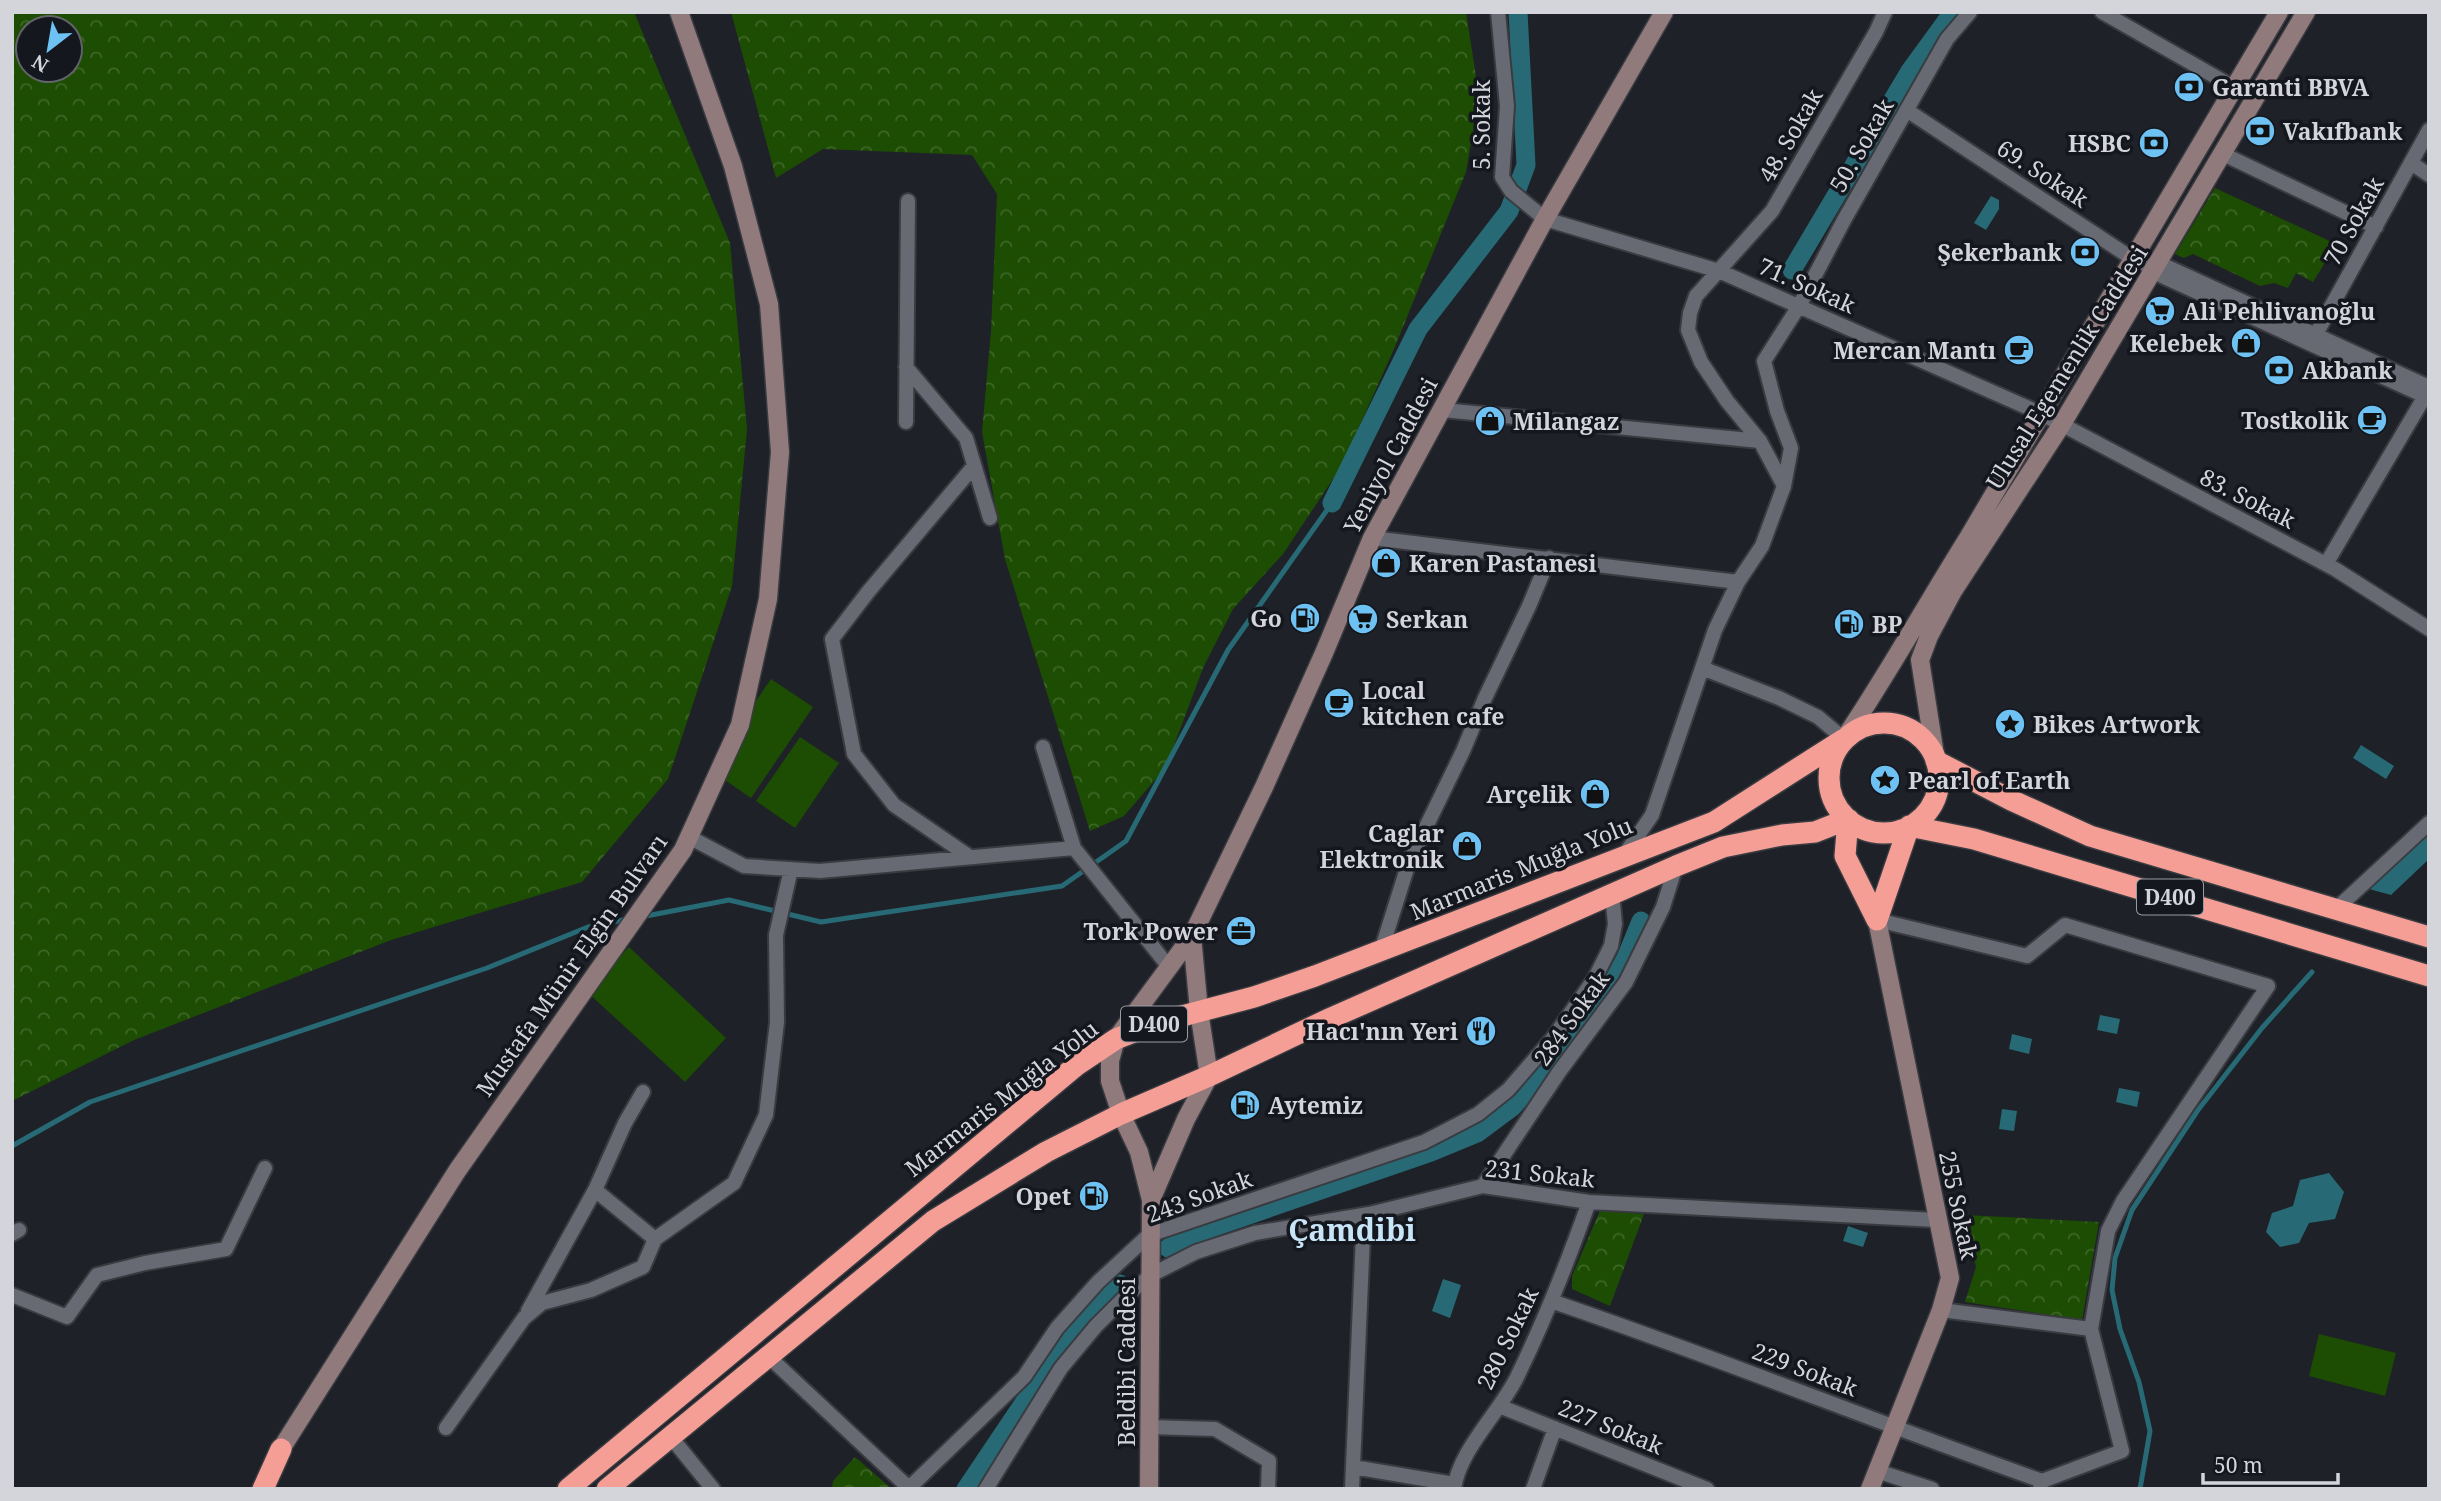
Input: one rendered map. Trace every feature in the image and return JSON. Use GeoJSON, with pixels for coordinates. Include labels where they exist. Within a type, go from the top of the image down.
{"type":"FeatureCollection","features":[{"type":"Feature","properties":{"kind":"highway","name":"D400"},"geometry":{"type":"LineString","coordinates":[[1844,739],[1860,728],[1878,723],[1896,724],[1914,732],[1928,745],[1936,761],[2011,800],[2090,836],[2335,910],[2428,934]]}},
{"type":"Feature","properties":{"kind":"highway"},"geometry":{"type":"LineString","coordinates":[[1844,739],[1834,754],[1829,771],[1830,789],[1836,806],[1848,819],[1845,856],[1877,920]]}},
{"type":"Feature","properties":{"kind":"highway","name":"Marmaris Muğla Yolu"},"geometry":{"type":"LineString","coordinates":[[568,1489],[1077,1065],[1116,1039],[1156,1023],[1254,997],[1381,951],[1625,854],[1714,822],[1844,739]]}},
{"type":"Feature","properties":{"kind":"highway"},"geometry":{"type":"LineString","coordinates":[[1877,920],[1909,826],[1927,812],[1936,796],[1939,779],[1936,761]]}},
{"type":"Feature","properties":{"kind":"highway","name":"D400"},"geometry":{"type":"LineString","coordinates":[[1848,819],[1863,829],[1880,833],[1898,831],[1909,826],[1974,839],[2429,976]]}},
{"type":"Feature","properties":{"kind":"highway"},"geometry":{"type":"LineString","coordinates":[[607,1489],[933,1221],[1046,1152],[1121,1114],[1332,1018],[1675,866],[1723,847],[1782,835],[1815,832],[1848,819]]}},
{"type":"Feature","properties":{"kind":"highway"},"geometry":{"type":"LineString","coordinates":[[263,1489],[281,1449]]}},
{"type":"Feature","properties":{"kind":"street","name":"Mustafa Münir Elgin Bulvarı"},"geometry":{"type":"LineString","coordinates":[[281,1449],[457,1171],[683,849],[740,725],[768,599],[780,452],[769,304],[733,166],[679,12]]}},
{"type":"Feature","properties":{"kind":"street","name":"5. Sokak"},"geometry":{"type":"LineString","coordinates":[[1498,12],[1507,106],[1502,177],[1511,191],[1545,219]]}},
{"type":"Feature","properties":{"kind":"street","name":"Yeniyol Caddesi"},"geometry":{"type":"LineString","coordinates":[[1121,1114],[1111,1081],[1110,1061],[1116,1039],[1192,936],[1297,714],[1372,538],[1545,219],[1664,12]]}},
{"type":"Feature","properties":{"kind":"street","name":"48. Sokak"},"geometry":{"type":"LineString","coordinates":[[1784,486],[1760,440],[1727,401],[1701,362],[1688,330],[1690,313],[1696,296],[1772,211],[1885,12]]}},
{"type":"Feature","properties":{"kind":"street","name":"50. Sokak"},"geometry":{"type":"LineString","coordinates":[[1625,854],[1652,815],[1715,630],[1738,582],[1762,545],[1784,486],[1791,449],[1777,411],[1764,361],[1799,306],[1844,220],[1947,39],[1970,12]]}},
{"type":"Feature","properties":{"kind":"street"},"geometry":{"type":"LineString","coordinates":[[2102,12],[2235,88]]}},
{"type":"Feature","properties":{"kind":"street","name":"Ulusal Egemenlik Caddesi"},"geometry":{"type":"LineString","coordinates":[[1844,739],[1885,678],[2279,12]]}},
{"type":"Feature","properties":{"kind":"street","name":"Ulusal Egemenlik Caddesi"},"geometry":{"type":"LineString","coordinates":[[1936,761],[1920,660],[1928,636],[1953,591],[2062,424],[2306,12]]}},
{"type":"Feature","properties":{"kind":"street","name":"69. Sokak"},"geometry":{"type":"LineString","coordinates":[[1908,111],[2133,259],[2156,268]]}},
{"type":"Feature","properties":{"kind":"street","name":"70 Sokak"},"geometry":{"type":"LineString","coordinates":[[2316,334],[2429,130]]}},
{"type":"Feature","properties":{"kind":"street"},"geometry":{"type":"LineString","coordinates":[[2223,154],[2376,227]]}},
{"type":"Feature","properties":{"kind":"street"},"geometry":{"type":"LineString","coordinates":[[2411,163],[2429,175]]}},
{"type":"Feature","properties":{"kind":"street"},"geometry":{"type":"LineString","coordinates":[[906,422],[908,201]]}},
{"type":"Feature","properties":{"kind":"street","name":"71. Sokak"},"geometry":{"type":"LineString","coordinates":[[1545,219],[1719,271],[2042,414]]}},
{"type":"Feature","properties":{"kind":"street"},"geometry":{"type":"LineString","coordinates":[[2156,268],[2316,334],[2427,394]]}},
{"type":"Feature","properties":{"kind":"street"},"geometry":{"type":"LineString","coordinates":[[2156,268],[2427,394]]}},
{"type":"Feature","properties":{"kind":"street"},"geometry":{"type":"LineString","coordinates":[[906,368],[966,438],[990,518]]}},
{"type":"Feature","properties":{"kind":"street"},"geometry":{"type":"LineString","coordinates":[[2326,564],[2427,394]]}},
{"type":"Feature","properties":{"kind":"street"},"geometry":{"type":"LineString","coordinates":[[1443,410],[1760,440]]}},
{"type":"Feature","properties":{"kind":"street","name":"83. Sokak"},"geometry":{"type":"LineString","coordinates":[[2042,414],[2326,564],[2429,629]]}},
{"type":"Feature","properties":{"kind":"street"},"geometry":{"type":"LineString","coordinates":[[970,856],[894,804],[854,754],[832,639],[867,592],[974,466]]}},
{"type":"Feature","properties":{"kind":"street"},"geometry":{"type":"LineString","coordinates":[[1372,538],[1738,582]]}},
{"type":"Feature","properties":{"kind":"street"},"geometry":{"type":"LineString","coordinates":[[1381,951],[1409,862],[1463,751],[1549,558]]}},
{"type":"Feature","properties":{"kind":"street"},"geometry":{"type":"LineString","coordinates":[[1702,668],[1779,698],[1818,717],[1844,739]]}},
{"type":"Feature","properties":{"kind":"street"},"geometry":{"type":"LineString","coordinates":[[1043,747],[1074,848],[1169,967]]}},
{"type":"Feature","properties":{"kind":"street"},"geometry":{"type":"LineString","coordinates":[[2335,910],[2429,823]]}},
{"type":"Feature","properties":{"kind":"street"},"geometry":{"type":"LineString","coordinates":[[689,836],[744,866],[820,871],[1074,848]]}},
{"type":"Feature","properties":{"kind":"street","name":"284 Sokak"},"geometry":{"type":"LineString","coordinates":[[1483,1185],[1559,1072],[1626,982],[1663,907],[1675,866]]}},
{"type":"Feature","properties":{"kind":"street"},"geometry":{"type":"LineString","coordinates":[[524,1318],[542,1303],[591,1290],[643,1267],[655,1239],[733,1183],[766,1115],[777,1022],[776,935],[791,869]]}},
{"type":"Feature","properties":{"kind":"street","name":"243 Sokak"},"geometry":{"type":"LineString","coordinates":[[768,1356],[909,1488],[1024,1377],[1056,1328],[1098,1282],[1149,1235],[1424,1142],[1478,1114],[1508,1090],[1553,1038],[1595,978],[1611,946],[1615,924],[1612,893]]}},
{"type":"Feature","properties":{"kind":"street"},"geometry":{"type":"LineString","coordinates":[[1877,920],[2027,956],[2065,925],[2268,986],[2123,1201],[2108,1231],[2091,1329],[2122,1451],[2041,1485]]}},
{"type":"Feature","properties":{"kind":"street","name":"255 Sokak"},"geometry":{"type":"LineString","coordinates":[[1870,1489],[1941,1310],[1950,1278],[1936,1220],[1877,920]]}},
{"type":"Feature","properties":{"kind":"street"},"geometry":{"type":"LineString","coordinates":[[1151,1200],[1186,1119],[1209,1076],[1192,936]]}},
{"type":"Feature","properties":{"kind":"street"},"geometry":{"type":"LineString","coordinates":[[446,1428],[524,1318],[595,1190],[625,1123],[643,1092]]}},
{"type":"Feature","properties":{"kind":"street"},"geometry":{"type":"LineString","coordinates":[[1121,1114],[1139,1152],[1151,1200]]}},
{"type":"Feature","properties":{"kind":"street"},"geometry":{"type":"LineString","coordinates":[[12,1295],[67,1317],[97,1275],[145,1263],[226,1249],[265,1168]]}},
{"type":"Feature","properties":{"kind":"street","name":"231 Sokak"},"geometry":{"type":"LineString","coordinates":[[987,1488],[1061,1368],[1096,1326],[1151,1275],[1196,1252],[1255,1233],[1369,1214],[1483,1185],[1589,1202],[1936,1220]]}},
{"type":"Feature","properties":{"kind":"street"},"geometry":{"type":"LineString","coordinates":[[595,1190],[655,1239]]}},
{"type":"Feature","properties":{"kind":"street","name":"Beldibi Caddesi"},"geometry":{"type":"LineString","coordinates":[[1149,1489],[1151,1200]]}},
{"type":"Feature","properties":{"kind":"street","name":"280 Sokak"},"geometry":{"type":"LineString","coordinates":[[1454,1487],[1465,1459],[1517,1379],[1551,1301],[1589,1202]]}},
{"type":"Feature","properties":{"kind":"street"},"geometry":{"type":"LineString","coordinates":[[1352,1489],[1362,1249],[1369,1214]]}},
{"type":"Feature","properties":{"kind":"street","name":"229 Sokak"},"geometry":{"type":"LineString","coordinates":[[1551,1301],[1754,1374],[2041,1485]]}},
{"type":"Feature","properties":{"kind":"street"},"geometry":{"type":"LineString","coordinates":[[1941,1310],[2091,1329]]}},
{"type":"Feature","properties":{"kind":"street","name":"227 Sokak"},"geometry":{"type":"LineString","coordinates":[[1499,1406],[1707,1489]]}},
{"type":"Feature","properties":{"kind":"street"},"geometry":{"type":"LineString","coordinates":[[1150,1427],[1215,1429],[1269,1461],[1268,1489]]}},
{"type":"Feature","properties":{"kind":"street"},"geometry":{"type":"LineString","coordinates":[[1533,1489],[1555,1428]]}},
{"type":"Feature","properties":{"kind":"street"},"geometry":{"type":"LineString","coordinates":[[670,1436],[713,1489]]}},
{"type":"Feature","properties":{"kind":"street"},"geometry":{"type":"LineString","coordinates":[[1353,1467],[1454,1487]]}},
{"type":"Feature","properties":{"kind":"street"},"geometry":{"type":"LineString","coordinates":[[1877,1471],[1932,1489]]}},
{"type":"Feature","properties":{"kind":"green space"},"geometry":{"type":"Polygon","coordinates":[[[12,12],[634,12],[730,243],[747,429],[732,586],[668,779],[582,882],[391,940],[134,1040],[12,1101],[12,12]]]}},
{"type":"Feature","properties":{"kind":"green space"},"geometry":{"type":"Polygon","coordinates":[[[731,12],[1466,12],[1479,96],[1466,172],[1394,349],[1341,467],[1283,554],[1233,609],[1203,668],[1166,767],[1124,816],[1090,831],[1005,559],[982,432],[991,331],[997,194],[972,155],[823,149],[776,178],[731,12]]]}},
{"type":"Feature","properties":{"kind":"green space"},"geometry":{"type":"Polygon","coordinates":[[[2215,188],[2334,243],[2334,248],[2313,282],[2296,273],[2288,288],[2274,283],[2260,286],[2193,254],[2184,258],[2175,254],[2215,188]]]}},
{"type":"Feature","properties":{"kind":"green space"},"geometry":{"type":"Polygon","coordinates":[[[771,679],[813,707],[751,798],[709,769],[771,679]]]}},
{"type":"Feature","properties":{"kind":"green space"},"geometry":{"type":"Polygon","coordinates":[[[800,737],[839,763],[795,828],[756,801],[800,737]]]}},
{"type":"Feature","properties":{"kind":"green space"},"geometry":{"type":"Polygon","coordinates":[[[629,947],[726,1038],[685,1082],[587,992],[629,947]]]}},
{"type":"Feature","properties":{"kind":"green space"},"geometry":{"type":"Polygon","coordinates":[[[1600,1211],[1644,1214],[1610,1306],[1572,1289],[1572,1276],[1600,1211]]]}},
{"type":"Feature","properties":{"kind":"green space"},"geometry":{"type":"Polygon","coordinates":[[[1965,1215],[2099,1222],[2082,1320],[1965,1302],[1976,1267],[1965,1215]]]}},
{"type":"Feature","properties":{"kind":"green space"},"geometry":{"type":"Polygon","coordinates":[[[2319,1334],[2396,1353],[2385,1396],[2309,1376],[2319,1334]]]}},
{"type":"Feature","properties":{"kind":"green space"},"geometry":{"type":"Polygon","coordinates":[[[855,1457],[892,1489],[832,1489],[833,1481],[855,1457]]]}},
{"type":"Feature","properties":{"kind":"water"},"geometry":{"type":"Polygon","coordinates":[[[1991,196],[1999,200],[1999,209],[1986,230],[1974,223],[1991,196]]]}},
{"type":"Feature","properties":{"kind":"water"},"geometry":{"type":"Polygon","coordinates":[[[2361,745],[2394,766],[2386,779],[2353,758],[2361,745]]]}},
{"type":"Feature","properties":{"kind":"water"},"geometry":{"type":"Polygon","coordinates":[[[2429,833],[2429,859],[2391,895],[2369,889],[2429,833]]]}},
{"type":"Feature","properties":{"kind":"water"},"geometry":{"type":"Polygon","coordinates":[[[2100,1015],[2120,1019],[2117,1034],[2097,1030],[2100,1015]]]}},
{"type":"Feature","properties":{"kind":"water"},"geometry":{"type":"Polygon","coordinates":[[[2012,1034],[2032,1039],[2029,1054],[2009,1049],[2012,1034]]]}},
{"type":"Feature","properties":{"kind":"water"},"geometry":{"type":"Polygon","coordinates":[[[2119,1088],[2140,1092],[2137,1107],[2116,1102],[2119,1088]]]}},
{"type":"Feature","properties":{"kind":"water"},"geometry":{"type":"Polygon","coordinates":[[[2002,1109],[2017,1111],[2014,1131],[1999,1129],[2002,1109]]]}},
{"type":"Feature","properties":{"kind":"water"},"geometry":{"type":"Polygon","coordinates":[[[2329,1173],[2344,1192],[2335,1219],[2309,1223],[2299,1243],[2280,1247],[2266,1232],[2272,1213],[2293,1206],[2300,1180],[2329,1173]]]}},
{"type":"Feature","properties":{"kind":"water"},"geometry":{"type":"Polygon","coordinates":[[[1848,1226],[1868,1233],[1863,1247],[1843,1241],[1848,1226]]]}},
{"type":"Feature","properties":{"kind":"water"},"geometry":{"type":"Polygon","coordinates":[[[1443,1279],[1461,1285],[1450,1318],[1432,1311],[1443,1279]]]}},
{"type":"Feature","properties":{"kind":"waterway"},"geometry":{"type":"LineString","coordinates":[[1332,503],[1418,329],[1509,211],[1526,165],[1518,12]]}},
{"type":"Feature","properties":{"kind":"waterway"},"geometry":{"type":"LineString","coordinates":[[1792,270],[1910,71],[1953,12]]}},
{"type":"Feature","properties":{"kind":"waterway"},"geometry":{"type":"LineString","coordinates":[[641,917],[729,900],[821,922],[1062,886],[1126,841],[1228,650],[1332,503]]}},
{"type":"Feature","properties":{"kind":"waterway"},"geometry":{"type":"LineString","coordinates":[[12,1146],[90,1102],[487,968],[588,927],[628,919]]}},
{"type":"Feature","properties":{"kind":"waterway"},"geometry":{"type":"LineString","coordinates":[[1168,1248],[1205,1230],[1431,1152],[1477,1133],[1512,1107],[1605,997],[1626,958],[1641,921]]}},
{"type":"Feature","properties":{"kind":"waterway"},"geometry":{"type":"LineString","coordinates":[[2140,1489],[2150,1431],[2139,1382],[2120,1329],[2112,1290],[2115,1258],[2132,1210],[2198,1110],[2262,1028],[2312,972]]}},
{"type":"Feature","properties":{"kind":"waterway"},"geometry":{"type":"LineString","coordinates":[[966,1489],[1075,1327],[1120,1284]]}},
{"type":"Feature","properties":{"kind":"place","name":"Garanti BBVA"},"geometry":{"type":"Point","coordinates":[2189,87]}},
{"type":"Feature","properties":{"kind":"place","name":"Vakıfbank"},"geometry":{"type":"Point","coordinates":[2260,131]}},
{"type":"Feature","properties":{"kind":"place","name":"HSBC"},"geometry":{"type":"Point","coordinates":[2154,143]}},
{"type":"Feature","properties":{"kind":"place","name":"Şekerbank"},"geometry":{"type":"Point","coordinates":[2085,252]}},
{"type":"Feature","properties":{"kind":"place","name":"Ali Pehlivanoğlu"},"geometry":{"type":"Point","coordinates":[2160,311]}},
{"type":"Feature","properties":{"kind":"place","name":"Kelebek"},"geometry":{"type":"Point","coordinates":[2246,343]}},
{"type":"Feature","properties":{"kind":"place","name":"Mercan Mantı"},"geometry":{"type":"Point","coordinates":[2019,350]}},
{"type":"Feature","properties":{"kind":"place","name":"Akbank"},"geometry":{"type":"Point","coordinates":[2279,370]}},
{"type":"Feature","properties":{"kind":"place","name":"Tostkolik"},"geometry":{"type":"Point","coordinates":[2372,420]}},
{"type":"Feature","properties":{"kind":"place","name":"Milangaz"},"geometry":{"type":"Point","coordinates":[1490,421]}},
{"type":"Feature","properties":{"kind":"place","name":"Karen Pastanesi"},"geometry":{"type":"Point","coordinates":[1386,563]}},
{"type":"Feature","properties":{"kind":"place","name":"Go"},"geometry":{"type":"Point","coordinates":[1305,618]}},
{"type":"Feature","properties":{"kind":"place","name":"Serkan"},"geometry":{"type":"Point","coordinates":[1363,619]}},
{"type":"Feature","properties":{"kind":"place","name":"BP"},"geometry":{"type":"Point","coordinates":[1849,624]}},
{"type":"Feature","properties":{"kind":"place","name":"Local kitchen cafe"},"geometry":{"type":"Point","coordinates":[1339,703]}},
{"type":"Feature","properties":{"kind":"place","name":"Bikes Artwork"},"geometry":{"type":"Point","coordinates":[2010,724]}},
{"type":"Feature","properties":{"kind":"place","name":"Pearl of Earth"},"geometry":{"type":"Point","coordinates":[1885,780]}},
{"type":"Feature","properties":{"kind":"place","name":"Arçelik"},"geometry":{"type":"Point","coordinates":[1595,794]}},
{"type":"Feature","properties":{"kind":"place","name":"Caglar Elektronik"},"geometry":{"type":"Point","coordinates":[1467,846]}},
{"type":"Feature","properties":{"kind":"place","name":"Tork Power"},"geometry":{"type":"Point","coordinates":[1241,931]}},
{"type":"Feature","properties":{"kind":"place","name":"Hacı'nın Yeri"},"geometry":{"type":"Point","coordinates":[1481,1031]}},
{"type":"Feature","properties":{"kind":"place","name":"Aytemiz"},"geometry":{"type":"Point","coordinates":[1245,1105]}},
{"type":"Feature","properties":{"kind":"place","name":"Opet"},"geometry":{"type":"Point","coordinates":[1094,1196]}},
{"type":"Feature","properties":{"kind":"district","name":"Çamdibi"},"geometry":{"type":"Point","coordinates":[1352,1229]}}]}
